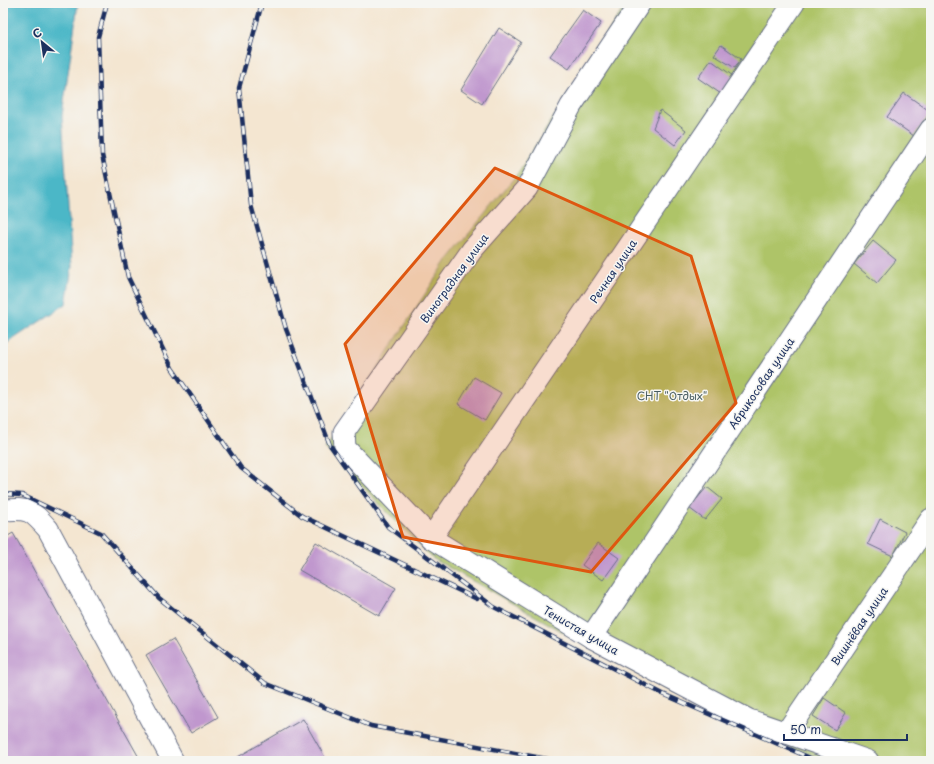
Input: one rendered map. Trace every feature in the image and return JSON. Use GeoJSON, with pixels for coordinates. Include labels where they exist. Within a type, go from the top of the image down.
{"type":"FeatureCollection","features":[{"type":"Feature","properties":{"kind":"street","name":"Виноградная улица"},"geometry":{"type":"LineString","coordinates":[[344,432],[472,250],[526,188],[571,106],[640,3]]}},
{"type":"Feature","properties":{"kind":"street","name":"Речная улица"},"geometry":{"type":"LineString","coordinates":[[431,538],[794,3]]}},
{"type":"Feature","properties":{"kind":"street","name":"Абрикосовая улица"},"geometry":{"type":"LineString","coordinates":[[591,637],[931,129]]}},
{"type":"Feature","properties":{"kind":"street","name":"Тенистая улица"},"geometry":{"type":"LineString","coordinates":[[344,432],[346,448],[431,538],[591,637],[749,720],[868,761]]}},
{"type":"Feature","properties":{"kind":"street"},"geometry":{"type":"LineString","coordinates":[[3,510],[20,509],[33,513],[48,529],[173,761]]}},
{"type":"Feature","properties":{"kind":"street","name":"Вишнёвая улица"},"geometry":{"type":"LineString","coordinates":[[786,733],[931,519]]}},
{"type":"Feature","properties":{"kind":"highlighted area"},"geometry":{"type":"Polygon","coordinates":[[[495,168],[691,256],[736,403],[591,572],[403,537],[345,344],[495,168]]]}},
{"type":"Feature","properties":{"kind":"green space","name":"СНТ \"Отдых\""},"geometry":{"type":"Polygon","coordinates":[[[627,3],[931,3],[931,761],[830,761],[732,727],[432,558],[325,448],[446,262],[518,173],[627,3]]]}},
{"type":"Feature","properties":{"kind":"water"},"geometry":{"type":"Polygon","coordinates":[[[3,3],[78,3],[62,116],[72,267],[66,304],[3,346],[3,3]]]}},
{"type":"Feature","properties":{"kind":"building"},"geometry":{"type":"Polygon","coordinates":[[[583,10],[601,23],[569,69],[550,56],[583,10]]]}},
{"type":"Feature","properties":{"kind":"building"},"geometry":{"type":"Polygon","coordinates":[[[499,28],[521,42],[482,104],[461,90],[499,28]]]}},
{"type":"Feature","properties":{"kind":"building"},"geometry":{"type":"Polygon","coordinates":[[[721,45],[741,59],[735,68],[714,55],[721,45]]]}},
{"type":"Feature","properties":{"kind":"building"},"geometry":{"type":"Polygon","coordinates":[[[711,60],[733,76],[721,94],[698,78],[711,60]]]}},
{"type":"Feature","properties":{"kind":"building"},"geometry":{"type":"Polygon","coordinates":[[[904,93],[931,112],[914,136],[887,117],[904,93]]]}},
{"type":"Feature","properties":{"kind":"building"},"geometry":{"type":"Polygon","coordinates":[[[660,110],[686,130],[675,145],[653,128],[660,110]]]}},
{"type":"Feature","properties":{"kind":"building"},"geometry":{"type":"Polygon","coordinates":[[[873,241],[896,260],[877,283],[854,264],[873,241]]]}},
{"type":"Feature","properties":{"kind":"building"},"geometry":{"type":"Polygon","coordinates":[[[474,377],[501,393],[485,420],[458,404],[474,377]]]}},
{"type":"Feature","properties":{"kind":"building"},"geometry":{"type":"Polygon","coordinates":[[[707,487],[722,499],[705,520],[689,508],[707,487]]]}},
{"type":"Feature","properties":{"kind":"building"},"geometry":{"type":"Polygon","coordinates":[[[880,519],[905,532],[893,556],[868,544],[880,519]]]}},
{"type":"Feature","properties":{"kind":"building"},"geometry":{"type":"Polygon","coordinates":[[[13,533],[141,761],[3,761],[3,539],[13,533]]]}},
{"type":"Feature","properties":{"kind":"building"},"geometry":{"type":"Polygon","coordinates":[[[316,542],[396,588],[379,616],[299,570],[316,542]]]}},
{"type":"Feature","properties":{"kind":"building"},"geometry":{"type":"Polygon","coordinates":[[[598,543],[619,558],[603,580],[582,565],[598,543]]]}},
{"type":"Feature","properties":{"kind":"building"},"geometry":{"type":"Polygon","coordinates":[[[173,639],[218,717],[191,733],[146,655],[173,639]]]}},
{"type":"Feature","properties":{"kind":"building"},"geometry":{"type":"Polygon","coordinates":[[[824,698],[846,713],[835,730],[813,716],[824,698]]]}},
{"type":"Feature","properties":{"kind":"building"},"geometry":{"type":"Polygon","coordinates":[[[303,719],[327,761],[231,761],[303,719]]]}},
{"type":"Feature","properties":{"kind":"railway"},"geometry":{"type":"LineString","coordinates":[[107,3],[98,37],[102,155],[128,277],[172,368],[241,468],[302,516],[477,599]]}},
{"type":"Feature","properties":{"kind":"railway"},"geometry":{"type":"LineString","coordinates":[[262,3],[239,88],[251,205],[286,329],[330,445],[388,527],[494,607],[663,694],[817,761]]}},
{"type":"Feature","properties":{"kind":"railway"},"geometry":{"type":"LineString","coordinates":[[3,494],[22,495],[101,533],[159,598],[265,683],[371,726],[558,761]]}}]}
